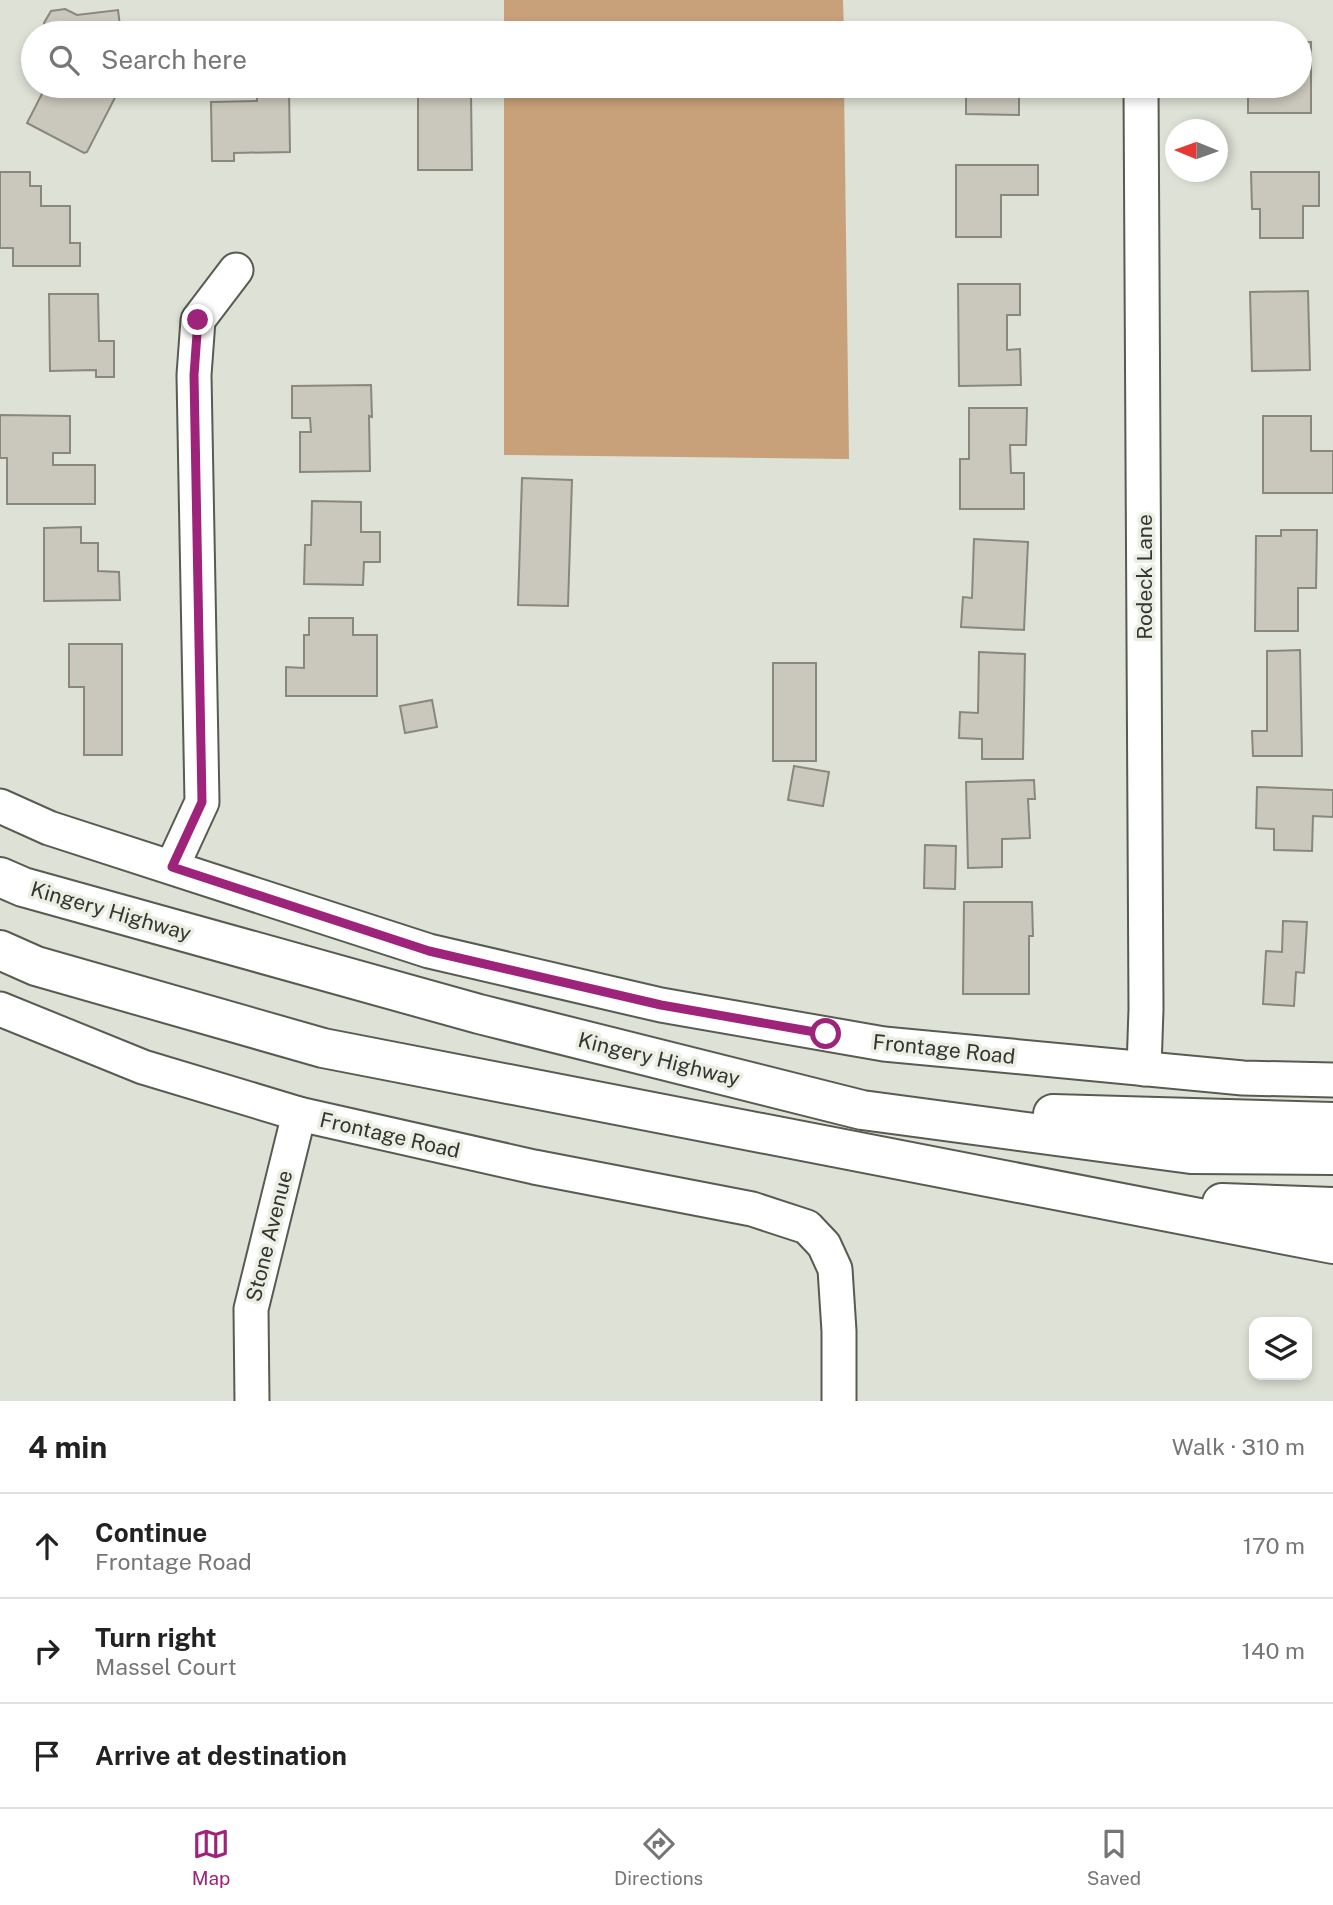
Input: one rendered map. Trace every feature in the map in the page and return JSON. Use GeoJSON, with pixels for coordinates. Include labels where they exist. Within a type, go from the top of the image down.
{"type":"FeatureCollection","features":[{"type":"Feature","properties":{"kind":"highway","name":"Kingery Highway"},"geometry":{"type":"LineString","coordinates":[[0,877],[23,887],[479,1014],[862,1110],[1191,1154],[1333,1155]]}},
{"type":"Feature","properties":{"kind":"highway"},"geometry":{"type":"LineString","coordinates":[[0,950],[37,965],[323,1048],[1333,1244]]}},
{"type":"Feature","properties":{"kind":"highway"},"geometry":{"type":"LineString","coordinates":[[862,1110],[1333,1122]]}},
{"type":"Feature","properties":{"kind":"highway"},"geometry":{"type":"LineString","coordinates":[[1094,1198],[1333,1207]]}},
{"type":"Feature","properties":{"kind":"street","name":"Rodeck Lane"},"geometry":{"type":"LineString","coordinates":[[1141,98],[1146,1009],[1144,1069]]}},
{"type":"Feature","properties":{"kind":"street"},"geometry":{"type":"LineString","coordinates":[[172,867],[202,802],[194,375],[198,320],[236,270]]}},
{"type":"Feature","properties":{"kind":"street","name":"Frontage Road"},"geometry":{"type":"LineString","coordinates":[[0,806],[49,828],[429,951],[661,1005],[884,1044],[1243,1078],[1333,1080]]}},
{"type":"Feature","properties":{"kind":"street","name":"Frontage Road"},"geometry":{"type":"LineString","coordinates":[[0,1009],[143,1067],[299,1114],[534,1167],[752,1209],[807,1227],[824,1245],[835,1269],[839,1331],[839,1401]]}},
{"type":"Feature","properties":{"kind":"street","name":"Stone Avenue"},"geometry":{"type":"LineString","coordinates":[[252,1401],[251,1309],[299,1114]]}},
{"type":"Feature","properties":{"kind":"shaded area"},"geometry":{"type":"Polygon","coordinates":[[[504,0],[843,0],[844,21],[504,21],[504,0]]]}},
{"type":"Feature","properties":{"kind":"shaded area"},"geometry":{"type":"Polygon","coordinates":[[[504,98],[844,98],[849,459],[504,455],[504,98]]]}},
{"type":"Feature","properties":{"kind":"building"},"geometry":{"type":"Polygon","coordinates":[[[65,9],[77,15],[118,10],[119,21],[45,21],[51,11],[65,9]]]}},
{"type":"Feature","properties":{"kind":"building"},"geometry":{"type":"Polygon","coordinates":[[[40,98],[115,98],[87,152],[84,153],[27,123],[40,98]]]}},
{"type":"Feature","properties":{"kind":"building"},"geometry":{"type":"Polygon","coordinates":[[[257,98],[289,98],[290,152],[234,153],[234,161],[212,161],[211,102],[257,101],[257,98]]]}},
{"type":"Feature","properties":{"kind":"building"},"geometry":{"type":"Polygon","coordinates":[[[418,98],[471,98],[472,170],[418,170],[418,98]]]}},
{"type":"Feature","properties":{"kind":"building"},"geometry":{"type":"Polygon","coordinates":[[[966,98],[1019,98],[1019,115],[966,114],[966,98]]]}},
{"type":"Feature","properties":{"kind":"building"},"geometry":{"type":"Polygon","coordinates":[[[1248,98],[1311,98],[1311,113],[1248,113],[1248,98]]]}},
{"type":"Feature","properties":{"kind":"building"},"geometry":{"type":"Polygon","coordinates":[[[956,165],[1038,165],[1038,195],[1001,195],[1001,237],[956,237],[956,165]]]}},
{"type":"Feature","properties":{"kind":"building"},"geometry":{"type":"Polygon","coordinates":[[[0,172],[30,172],[30,186],[41,186],[41,206],[70,206],[70,243],[80,243],[80,266],[13,266],[13,248],[0,248],[0,172]]]}},
{"type":"Feature","properties":{"kind":"building"},"geometry":{"type":"Polygon","coordinates":[[[1251,172],[1319,172],[1319,206],[1303,206],[1303,238],[1260,238],[1260,209],[1252,209],[1251,172]]]}},
{"type":"Feature","properties":{"kind":"building"},"geometry":{"type":"Polygon","coordinates":[[[958,284],[1020,284],[1020,315],[1007,315],[1007,350],[1020,349],[1021,385],[959,386],[958,284]]]}},
{"type":"Feature","properties":{"kind":"building"},"geometry":{"type":"Polygon","coordinates":[[[1308,291],[1310,370],[1252,371],[1250,292],[1308,291]]]}},
{"type":"Feature","properties":{"kind":"building"},"geometry":{"type":"Polygon","coordinates":[[[49,294],[98,294],[99,341],[114,341],[114,377],[96,377],[96,370],[50,371],[49,294]]]}},
{"type":"Feature","properties":{"kind":"building"},"geometry":{"type":"Polygon","coordinates":[[[371,385],[370,471],[300,472],[300,432],[311,432],[310,418],[292,418],[292,386],[371,385]]]}},
{"type":"Feature","properties":{"kind":"building"},"geometry":{"type":"Polygon","coordinates":[[[969,408],[1027,408],[1026,445],[1010,445],[1011,473],[1024,473],[1024,509],[960,509],[960,459],[969,459],[969,408]]]}},
{"type":"Feature","properties":{"kind":"building"},"geometry":{"type":"Polygon","coordinates":[[[0,415],[70,416],[70,453],[53,453],[53,465],[95,465],[95,504],[7,504],[7,458],[0,458],[0,415]]]}},
{"type":"Feature","properties":{"kind":"building"},"geometry":{"type":"Polygon","coordinates":[[[1263,416],[1311,416],[1311,451],[1333,451],[1333,493],[1263,493],[1263,416]]]}},
{"type":"Feature","properties":{"kind":"building"},"geometry":{"type":"Polygon","coordinates":[[[522,478],[572,480],[568,606],[518,605],[522,478]]]}},
{"type":"Feature","properties":{"kind":"building"},"geometry":{"type":"Polygon","coordinates":[[[312,501],[361,502],[361,532],[380,532],[380,562],[364,562],[363,585],[304,584],[305,545],[311,545],[312,501]]]}},
{"type":"Feature","properties":{"kind":"building"},"geometry":{"type":"Polygon","coordinates":[[[81,527],[81,543],[98,543],[98,571],[119,572],[120,600],[44,601],[44,528],[81,527]]]}},
{"type":"Feature","properties":{"kind":"building"},"geometry":{"type":"Polygon","coordinates":[[[1281,530],[1317,530],[1316,588],[1298,588],[1298,631],[1255,631],[1256,536],[1281,536],[1281,530]]]}},
{"type":"Feature","properties":{"kind":"building"},"geometry":{"type":"Polygon","coordinates":[[[974,539],[1028,542],[1024,630],[961,627],[963,597],[972,598],[974,539]]]}},
{"type":"Feature","properties":{"kind":"building"},"geometry":{"type":"Polygon","coordinates":[[[309,618],[353,618],[353,635],[377,635],[377,696],[286,696],[286,667],[304,668],[304,635],[309,635],[309,618]]]}},
{"type":"Feature","properties":{"kind":"building"},"geometry":{"type":"Polygon","coordinates":[[[69,644],[122,644],[122,755],[84,755],[84,687],[69,687],[69,644]]]}},
{"type":"Feature","properties":{"kind":"building"},"geometry":{"type":"Polygon","coordinates":[[[1300,650],[1302,756],[1253,756],[1252,731],[1267,731],[1267,651],[1300,650]]]}},
{"type":"Feature","properties":{"kind":"building"},"geometry":{"type":"Polygon","coordinates":[[[979,652],[1025,654],[1023,759],[982,759],[982,739],[959,738],[960,712],[978,713],[979,652]]]}},
{"type":"Feature","properties":{"kind":"building"},"geometry":{"type":"Polygon","coordinates":[[[773,663],[816,663],[816,761],[773,761],[773,663]]]}},
{"type":"Feature","properties":{"kind":"building"},"geometry":{"type":"Polygon","coordinates":[[[432,700],[437,727],[405,733],[400,706],[432,700]]]}},
{"type":"Feature","properties":{"kind":"building"},"geometry":{"type":"Polygon","coordinates":[[[794,766],[829,772],[823,806],[788,800],[794,766]]]}},
{"type":"Feature","properties":{"kind":"building"},"geometry":{"type":"Polygon","coordinates":[[[1034,780],[1035,799],[1028,799],[1030,838],[1002,839],[1002,867],[968,868],[966,782],[1034,780]]]}},
{"type":"Feature","properties":{"kind":"building"},"geometry":{"type":"Polygon","coordinates":[[[1257,787],[1333,790],[1333,817],[1313,816],[1312,851],[1274,850],[1274,829],[1256,828],[1257,787]]]}},
{"type":"Feature","properties":{"kind":"building"},"geometry":{"type":"Polygon","coordinates":[[[925,845],[956,846],[955,889],[924,888],[925,845]]]}},
{"type":"Feature","properties":{"kind":"building"},"geometry":{"type":"Polygon","coordinates":[[[964,902],[1032,902],[1033,936],[1029,936],[1029,994],[963,994],[964,902]]]}},
{"type":"Feature","properties":{"kind":"building"},"geometry":{"type":"Polygon","coordinates":[[[1283,921],[1307,922],[1304,973],[1296,972],[1294,1006],[1263,1004],[1266,951],[1282,952],[1283,921]]]}},
{"type":"Feature","properties":{"kind":"route"},"geometry":{"type":"LineString","coordinates":[[198,320],[194,375],[202,802],[172,867],[429,951],[661,1005],[826,1034]]}}]}
